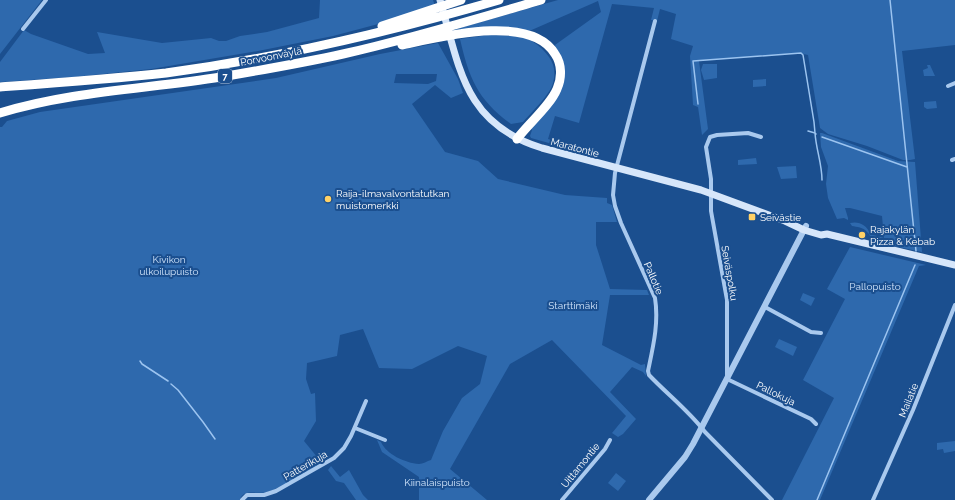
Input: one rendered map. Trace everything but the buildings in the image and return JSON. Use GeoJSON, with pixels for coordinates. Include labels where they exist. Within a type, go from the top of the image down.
{"type":"FeatureCollection","features":[{"type":"Feature","properties":{"kind":"highway"},"geometry":{"type":"LineString","coordinates":[[323,45],[355,33],[392,23],[461,0]]}},
{"type":"Feature","properties":{"kind":"highway","name":"Porvoonväylä"},"geometry":{"type":"LineString","coordinates":[[0,87],[166,73],[245,60],[323,45],[388,30],[499,0]]}},
{"type":"Feature","properties":{"kind":"highway","name":"Porvoonväylä"},"geometry":{"type":"LineString","coordinates":[[0,113],[67,97],[219,77],[343,54],[434,31],[542,0]]}},
{"type":"Feature","properties":{"kind":"highway"},"geometry":{"type":"LineString","coordinates":[[343,54],[480,32],[516,32],[537,38],[551,47],[557,56],[560,68],[560,79],[552,98],[516,139]]}},
{"type":"Feature","properties":{"kind":"main road","name":"Maratontie"},"geometry":{"type":"LineString","coordinates":[[440,0],[461,75],[472,98],[487,118],[516,139],[542,148],[711,194],[786,221],[792,221],[805,228],[955,265]]}},
{"type":"Feature","properties":{"kind":"street"},"geometry":{"type":"LineString","coordinates":[[23,29],[46,0]]}},
{"type":"Feature","properties":{"kind":"street","name":"Pallotie"},"geometry":{"type":"LineString","coordinates":[[655,21],[616,168],[613,186],[615,206],[621,223],[655,298],[657,308],[657,324],[648,371],[649,375],[772,500]]}},
{"type":"Feature","properties":{"kind":"street"},"geometry":{"type":"LineString","coordinates":[[948,86],[955,82]]}},
{"type":"Feature","properties":{"kind":"street","name":"Seiväspolku"},"geometry":{"type":"LineString","coordinates":[[727,379],[727,300],[711,211],[711,179],[706,147],[710,138],[717,135],[748,133],[761,138]]}},
{"type":"Feature","properties":{"kind":"street"},"geometry":{"type":"LineString","coordinates":[[649,500],[689,451],[805,228]]}},
{"type":"Feature","properties":{"kind":"street","name":"Mailatie"},"geometry":{"type":"LineString","coordinates":[[873,500],[913,410],[955,305]]}},
{"type":"Feature","properties":{"kind":"street"},"geometry":{"type":"LineString","coordinates":[[765,307],[811,332],[821,333]]}},
{"type":"Feature","properties":{"kind":"street","name":"Pallokuja"},"geometry":{"type":"LineString","coordinates":[[727,379],[811,420],[816,424]]}},
{"type":"Feature","properties":{"kind":"street","name":"Patterikuja"},"geometry":{"type":"LineString","coordinates":[[244,498],[271,493],[327,462],[344,448],[355,428],[366,401]]}},
{"type":"Feature","properties":{"kind":"street"},"geometry":{"type":"LineString","coordinates":[[355,428],[385,440]]}},
{"type":"Feature","properties":{"kind":"street","name":"Uittamontie"},"geometry":{"type":"LineString","coordinates":[[562,500],[605,449],[610,440]]}},
{"type":"Feature","properties":{"kind":"green space"},"geometry":{"type":"Polygon","coordinates":[[[0,0],[42,0],[0,54],[0,0]]]}},
{"type":"Feature","properties":{"kind":"green space"},"geometry":{"type":"Polygon","coordinates":[[[320,0],[433,0],[435,6],[382,23],[333,36],[258,51],[151,69],[74,77],[0,82],[0,62],[24,30],[31,34],[88,54],[105,53],[97,32],[162,43],[211,38],[219,41],[226,41],[240,36],[267,32],[319,18],[320,0]]]}},
{"type":"Feature","properties":{"kind":"green space"},"geometry":{"type":"Polygon","coordinates":[[[558,0],[955,0],[955,45],[902,51],[915,159],[903,160],[867,146],[828,134],[820,128],[808,55],[799,53],[699,61],[708,129],[702,135],[698,107],[693,105],[690,56],[693,46],[671,39],[676,14],[660,9],[657,21],[651,20],[654,8],[612,4],[579,123],[555,116],[548,139],[558,142],[556,145],[531,138],[530,136],[532,130],[531,128],[546,108],[562,65],[555,45],[601,12],[598,1],[527,32],[454,33],[453,30],[558,0]]]}},
{"type":"Feature","properties":{"kind":"green space"},"geometry":{"type":"Polygon","coordinates":[[[488,35],[514,36],[529,40],[542,49],[553,63],[554,74],[550,90],[523,122],[511,124],[499,115],[482,96],[471,76],[460,39],[488,35]]]}},
{"type":"Feature","properties":{"kind":"green space","name":"Kivikon ulkoilupuisto"},"geometry":{"type":"Polygon","coordinates":[[[438,43],[458,79],[463,93],[451,98],[435,85],[412,104],[445,152],[478,161],[498,179],[565,195],[607,198],[607,203],[612,205],[617,222],[596,222],[596,245],[610,289],[647,290],[649,295],[610,295],[602,345],[641,365],[645,364],[646,376],[643,372],[632,367],[610,392],[636,419],[623,434],[618,437],[612,433],[626,416],[552,340],[510,364],[450,469],[487,500],[419,500],[419,477],[382,452],[377,440],[381,442],[383,446],[392,454],[402,460],[422,464],[431,460],[443,431],[462,398],[480,384],[487,356],[458,346],[412,369],[379,368],[363,329],[340,335],[337,356],[307,363],[306,379],[311,394],[315,393],[316,421],[304,441],[322,463],[281,486],[263,493],[244,494],[240,500],[0,500],[0,127],[2,127],[7,121],[40,112],[276,78],[380,54],[438,43]],[[396,74],[394,83],[428,84],[436,81],[437,74],[396,74]]]}},
{"type":"Feature","properties":{"kind":"green space"},"geometry":{"type":"Polygon","coordinates":[[[703,64],[717,64],[717,78],[704,80],[701,70],[703,64]]]}},
{"type":"Feature","properties":{"kind":"green space"},"geometry":{"type":"Polygon","coordinates":[[[927,65],[930,65],[935,76],[924,76],[923,70],[928,68],[927,65]]]}},
{"type":"Feature","properties":{"kind":"green space"},"geometry":{"type":"Polygon","coordinates":[[[766,79],[766,86],[753,87],[753,80],[766,79]]]}},
{"type":"Feature","properties":{"kind":"green space"},"geometry":{"type":"Polygon","coordinates":[[[936,101],[937,108],[927,109],[924,107],[924,102],[936,101]]]}},
{"type":"Feature","properties":{"kind":"green space"},"geometry":{"type":"Polygon","coordinates":[[[820,133],[898,161],[915,162],[922,252],[875,242],[864,229],[852,226],[850,223],[862,224],[867,228],[870,234],[884,238],[882,216],[845,208],[848,220],[844,218],[837,219],[828,198],[826,184],[828,166],[821,147],[820,133]]]}},
{"type":"Feature","properties":{"kind":"green space"},"geometry":{"type":"Polygon","coordinates":[[[756,158],[757,164],[738,165],[738,160],[756,158]]]}},
{"type":"Feature","properties":{"kind":"green space"},"geometry":{"type":"Polygon","coordinates":[[[796,166],[797,178],[781,179],[777,167],[796,166]]]}},
{"type":"Feature","properties":{"kind":"green space","name":"Pallopuisto"},"geometry":{"type":"Polygon","coordinates":[[[850,247],[926,265],[919,266],[820,500],[782,500],[834,398],[803,380],[845,299],[827,289],[850,247]]]}},
{"type":"Feature","properties":{"kind":"green space"},"geometry":{"type":"Polygon","coordinates":[[[803,293],[815,298],[811,306],[800,300],[803,293]]]}},
{"type":"Feature","properties":{"kind":"green space"},"geometry":{"type":"Polygon","coordinates":[[[779,339],[797,347],[793,356],[775,347],[779,339]]]}},
{"type":"Feature","properties":{"kind":"green space"},"geometry":{"type":"Polygon","coordinates":[[[955,441],[955,451],[944,453],[943,449],[937,450],[937,443],[955,441]]]}},
{"type":"Feature","properties":{"kind":"green space"},"geometry":{"type":"Polygon","coordinates":[[[331,466],[340,477],[349,470],[363,495],[368,500],[356,500],[344,483],[336,481],[328,470],[331,466]]]}},
{"type":"Feature","properties":{"kind":"green space"},"geometry":{"type":"Polygon","coordinates":[[[616,473],[626,481],[618,491],[608,483],[616,473]]]}},
{"type":"Feature","properties":{"kind":"waterway"},"geometry":{"type":"LineString","coordinates":[[890,0],[916,251]]}},
{"type":"Feature","properties":{"kind":"waterway"},"geometry":{"type":"LineString","coordinates":[[698,104],[693,61],[801,53],[803,55],[816,134]]}},
{"type":"Feature","properties":{"kind":"waterway"},"geometry":{"type":"LineString","coordinates":[[808,131],[815,133],[822,180]]}},
{"type":"Feature","properties":{"kind":"waterway"},"geometry":{"type":"LineString","coordinates":[[822,137],[907,167]]}},
{"type":"Feature","properties":{"kind":"waterway"},"geometry":{"type":"LineString","coordinates":[[817,500],[915,265]]}},
{"type":"Feature","properties":{"kind":"waterway"},"geometry":{"type":"LineString","coordinates":[[140,361],[142,364],[168,381]]}},
{"type":"Feature","properties":{"kind":"waterway"},"geometry":{"type":"LineString","coordinates":[[171,384],[178,390],[215,439]]}},
{"type":"Feature","properties":{"kind":"place","name":"Raija-ilmavalvontatutkan muistomerkki"},"geometry":{"type":"Point","coordinates":[328,199]}},
{"type":"Feature","properties":{"kind":"place","name":"Seivästie"},"geometry":{"type":"Point","coordinates":[752,217]}},
{"type":"Feature","properties":{"kind":"place","name":"Rajakylän Pizza & Kebab"},"geometry":{"type":"Point","coordinates":[862,235]}},
{"type":"Feature","properties":{"kind":"park label","name":"Starttimäki"},"geometry":{"type":"Point","coordinates":[573,305]}},
{"type":"Feature","properties":{"kind":"park label","name":"Kiinalaispuisto"},"geometry":{"type":"Point","coordinates":[437,482]}}]}
